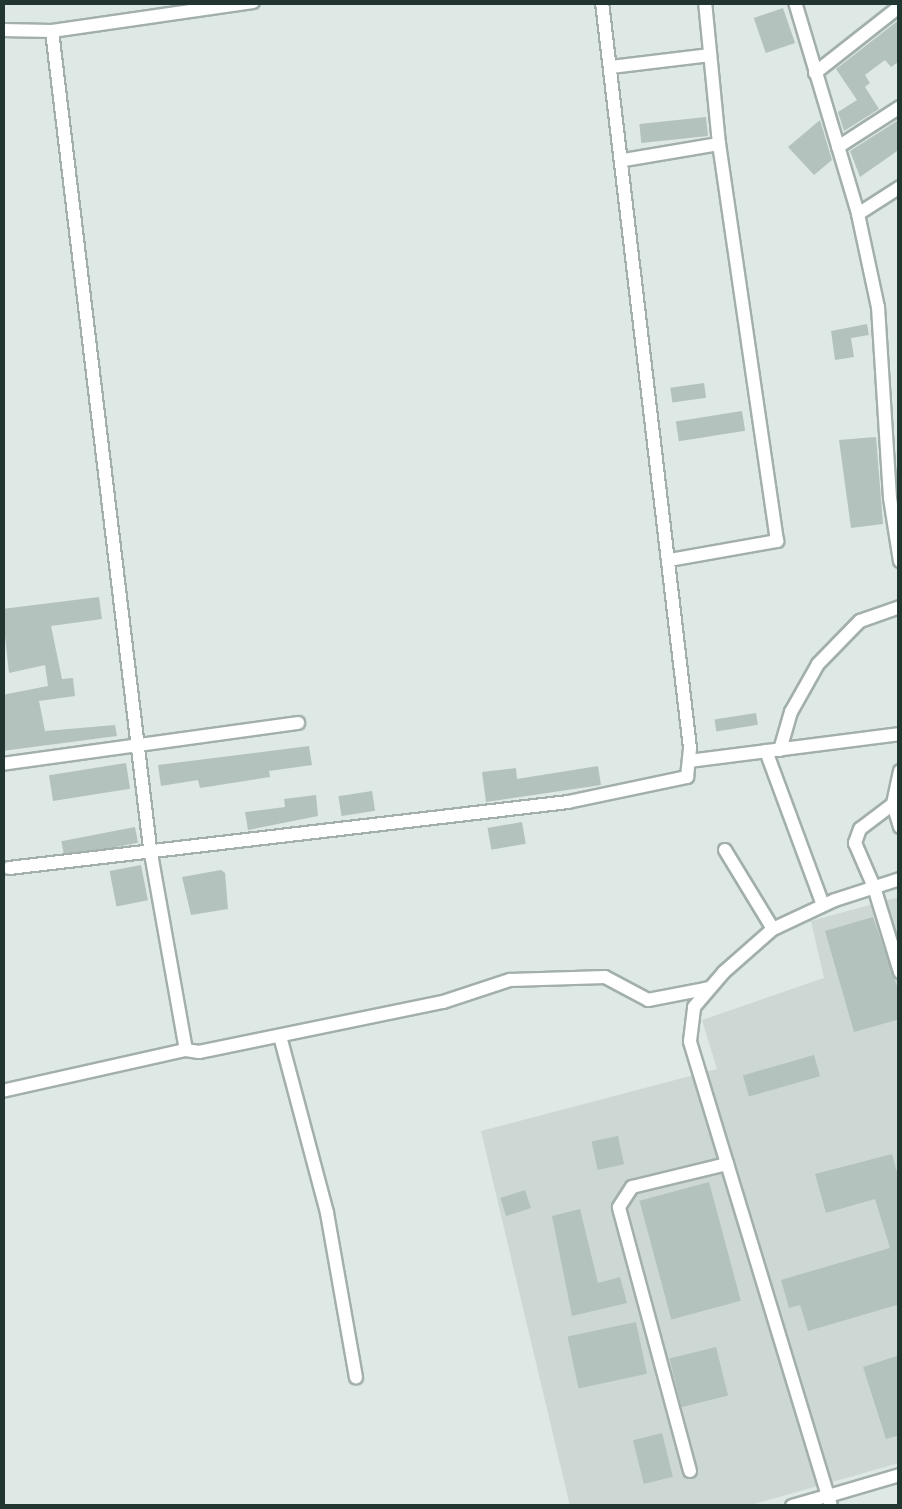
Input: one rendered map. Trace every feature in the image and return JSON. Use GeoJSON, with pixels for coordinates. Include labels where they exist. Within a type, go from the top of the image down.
{"type":"FeatureCollection","features":[{"type":"Feature","properties":{"kind":"street"},"geometry":{"type":"LineString","coordinates":[[2,30],[52,30],[253,2]]}},
{"type":"Feature","properties":{"kind":"street"},"geometry":{"type":"LineString","coordinates":[[9,868],[150,848],[568,802],[686,776],[690,761],[669,560],[624,160],[602,2]]}},
{"type":"Feature","properties":{"kind":"street"},"geometry":{"type":"LineString","coordinates":[[669,560],[777,541],[719,144],[705,2]]}},
{"type":"Feature","properties":{"kind":"street"},"geometry":{"type":"LineString","coordinates":[[795,2],[858,214],[878,308],[890,498],[900,561]]}},
{"type":"Feature","properties":{"kind":"street"},"geometry":{"type":"LineString","coordinates":[[815,73],[900,6]]}},
{"type":"Feature","properties":{"kind":"street"},"geometry":{"type":"LineString","coordinates":[[52,30],[150,848],[186,1050]]}},
{"type":"Feature","properties":{"kind":"street"},"geometry":{"type":"LineString","coordinates":[[611,67],[710,55]]}},
{"type":"Feature","properties":{"kind":"street"},"geometry":{"type":"LineString","coordinates":[[838,147],[900,107]]}},
{"type":"Feature","properties":{"kind":"street"},"geometry":{"type":"LineString","coordinates":[[624,160],[719,144]]}},
{"type":"Feature","properties":{"kind":"street"},"geometry":{"type":"LineString","coordinates":[[858,214],[900,187]]}},
{"type":"Feature","properties":{"kind":"street"},"geometry":{"type":"LineString","coordinates":[[822,905],[773,751],[818,664],[860,621],[900,607]]}},
{"type":"Feature","properties":{"kind":"street"},"geometry":{"type":"LineString","coordinates":[[2,764],[298,723]]}},
{"type":"Feature","properties":{"kind":"street"},"geometry":{"type":"LineString","coordinates":[[690,761],[900,734]]}},
{"type":"Feature","properties":{"kind":"street"},"geometry":{"type":"LineString","coordinates":[[900,771],[894,804],[900,827]]}},
{"type":"Feature","properties":{"kind":"street"},"geometry":{"type":"LineString","coordinates":[[894,804],[856,836],[900,972]]}},
{"type":"Feature","properties":{"kind":"street"},"geometry":{"type":"LineString","coordinates":[[725,850],[773,929]]}},
{"type":"Feature","properties":{"kind":"street"},"geometry":{"type":"LineString","coordinates":[[829,1501],[690,1041],[694,1007],[773,929],[822,905],[900,879]]}},
{"type":"Feature","properties":{"kind":"street"},"geometry":{"type":"LineString","coordinates":[[2,1091],[186,1050],[199,1052],[442,1002],[510,980],[605,977],[648,1000],[710,988]]}},
{"type":"Feature","properties":{"kind":"street"},"geometry":{"type":"LineString","coordinates":[[280,1036],[327,1213],[356,1377]]}},
{"type":"Feature","properties":{"kind":"street"},"geometry":{"type":"LineString","coordinates":[[690,1471],[619,1207],[632,1187],[728,1164]]}},
{"type":"Feature","properties":{"kind":"street"},"geometry":{"type":"LineString","coordinates":[[792,1506],[829,1501],[900,1475]]}},
{"type":"Feature","properties":{"kind":"shaded area"},"geometry":{"type":"Polygon","coordinates":[[[899,897],[899,1463],[747,1506],[570,1506],[481,1131],[717,1069],[702,1020],[824,978],[811,921],[899,897]]]}},
{"type":"Feature","properties":{"kind":"building"},"geometry":{"type":"Polygon","coordinates":[[[783,8],[795,43],[766,53],[754,18],[783,8]]]}},
{"type":"Feature","properties":{"kind":"building"},"geometry":{"type":"Polygon","coordinates":[[[900,19],[900,61],[891,67],[885,60],[865,75],[870,83],[865,87],[879,109],[844,131],[838,112],[857,100],[836,69],[900,19]]]}},
{"type":"Feature","properties":{"kind":"building"},"geometry":{"type":"Polygon","coordinates":[[[706,117],[708,136],[641,143],[639,124],[706,117]]]}},
{"type":"Feature","properties":{"kind":"building"},"geometry":{"type":"Polygon","coordinates":[[[900,119],[900,149],[860,177],[850,151],[900,119]]]}},
{"type":"Feature","properties":{"kind":"building"},"geometry":{"type":"Polygon","coordinates":[[[820,120],[832,160],[814,175],[788,147],[820,120]]]}},
{"type":"Feature","properties":{"kind":"building"},"geometry":{"type":"Polygon","coordinates":[[[867,324],[869,335],[851,338],[854,357],[835,360],[831,331],[867,324]]]}},
{"type":"Feature","properties":{"kind":"building"},"geometry":{"type":"Polygon","coordinates":[[[704,383],[706,398],[672,403],[670,388],[704,383]]]}},
{"type":"Feature","properties":{"kind":"building"},"geometry":{"type":"Polygon","coordinates":[[[742,411],[745,431],[679,441],[676,421],[742,411]]]}},
{"type":"Feature","properties":{"kind":"building"},"geometry":{"type":"Polygon","coordinates":[[[876,437],[883,524],[851,528],[839,440],[876,437]]]}},
{"type":"Feature","properties":{"kind":"building"},"geometry":{"type":"Polygon","coordinates":[[[99,597],[102,619],[51,626],[62,679],[73,678],[75,696],[39,701],[45,731],[115,725],[117,736],[2,751],[2,695],[48,686],[45,665],[9,673],[2,609],[99,597]]]}},
{"type":"Feature","properties":{"kind":"building"},"geometry":{"type":"Polygon","coordinates":[[[756,713],[758,725],[716,731],[715,720],[756,713]]]}},
{"type":"Feature","properties":{"kind":"building"},"geometry":{"type":"Polygon","coordinates":[[[309,746],[312,765],[269,771],[270,777],[200,788],[198,780],[161,786],[158,765],[309,746]]]}},
{"type":"Feature","properties":{"kind":"building"},"geometry":{"type":"Polygon","coordinates":[[[126,763],[130,789],[53,801],[49,775],[126,763]]]}},
{"type":"Feature","properties":{"kind":"building"},"geometry":{"type":"Polygon","coordinates":[[[598,766],[601,785],[486,802],[482,772],[516,768],[517,779],[598,766]]]}},
{"type":"Feature","properties":{"kind":"building"},"geometry":{"type":"Polygon","coordinates":[[[372,791],[375,811],[342,816],[338,796],[372,791]]]}},
{"type":"Feature","properties":{"kind":"building"},"geometry":{"type":"Polygon","coordinates":[[[316,795],[318,816],[248,830],[245,812],[285,807],[284,799],[316,795]]]}},
{"type":"Feature","properties":{"kind":"building"},"geometry":{"type":"Polygon","coordinates":[[[522,822],[526,844],[491,850],[488,828],[522,822]]]}},
{"type":"Feature","properties":{"kind":"building"},"geometry":{"type":"Polygon","coordinates":[[[135,827],[138,843],[64,857],[61,841],[135,827]]]}},
{"type":"Feature","properties":{"kind":"building"},"geometry":{"type":"Polygon","coordinates":[[[141,865],[148,900],[116,906],[110,871],[141,865]]]}},
{"type":"Feature","properties":{"kind":"building"},"geometry":{"type":"Polygon","coordinates":[[[221,870],[225,873],[228,909],[191,915],[182,877],[221,870]]]}},
{"type":"Feature","properties":{"kind":"building"},"geometry":{"type":"Polygon","coordinates":[[[873,917],[900,995],[900,1019],[854,1032],[825,931],[873,917]]]}},
{"type":"Feature","properties":{"kind":"building"},"geometry":{"type":"Polygon","coordinates":[[[814,1055],[820,1076],[749,1097],[743,1075],[814,1055]]]}},
{"type":"Feature","properties":{"kind":"building"},"geometry":{"type":"Polygon","coordinates":[[[618,1136],[624,1164],[598,1170],[592,1142],[618,1136]]]}},
{"type":"Feature","properties":{"kind":"building"},"geometry":{"type":"Polygon","coordinates":[[[892,1154],[900,1183],[900,1304],[808,1331],[800,1305],[789,1308],[781,1280],[890,1248],[875,1199],[826,1213],[815,1174],[892,1154]]]}},
{"type":"Feature","properties":{"kind":"building"},"geometry":{"type":"Polygon","coordinates":[[[709,1182],[741,1301],[671,1319],[639,1201],[709,1182]]]}},
{"type":"Feature","properties":{"kind":"building"},"geometry":{"type":"Polygon","coordinates":[[[525,1190],[531,1208],[506,1216],[500,1198],[525,1190]]]}},
{"type":"Feature","properties":{"kind":"building"},"geometry":{"type":"Polygon","coordinates":[[[580,1209],[598,1283],[620,1277],[627,1303],[572,1316],[552,1216],[580,1209]]]}},
{"type":"Feature","properties":{"kind":"building"},"geometry":{"type":"Polygon","coordinates":[[[636,1322],[647,1374],[579,1388],[568,1337],[636,1322]]]}},
{"type":"Feature","properties":{"kind":"building"},"geometry":{"type":"Polygon","coordinates":[[[716,1347],[728,1396],[682,1407],[669,1359],[716,1347]]]}},
{"type":"Feature","properties":{"kind":"building"},"geometry":{"type":"Polygon","coordinates":[[[900,1355],[900,1435],[886,1439],[863,1367],[900,1355]]]}},
{"type":"Feature","properties":{"kind":"building"},"geometry":{"type":"Polygon","coordinates":[[[662,1433],[673,1477],[644,1484],[633,1440],[662,1433]]]}}]}
